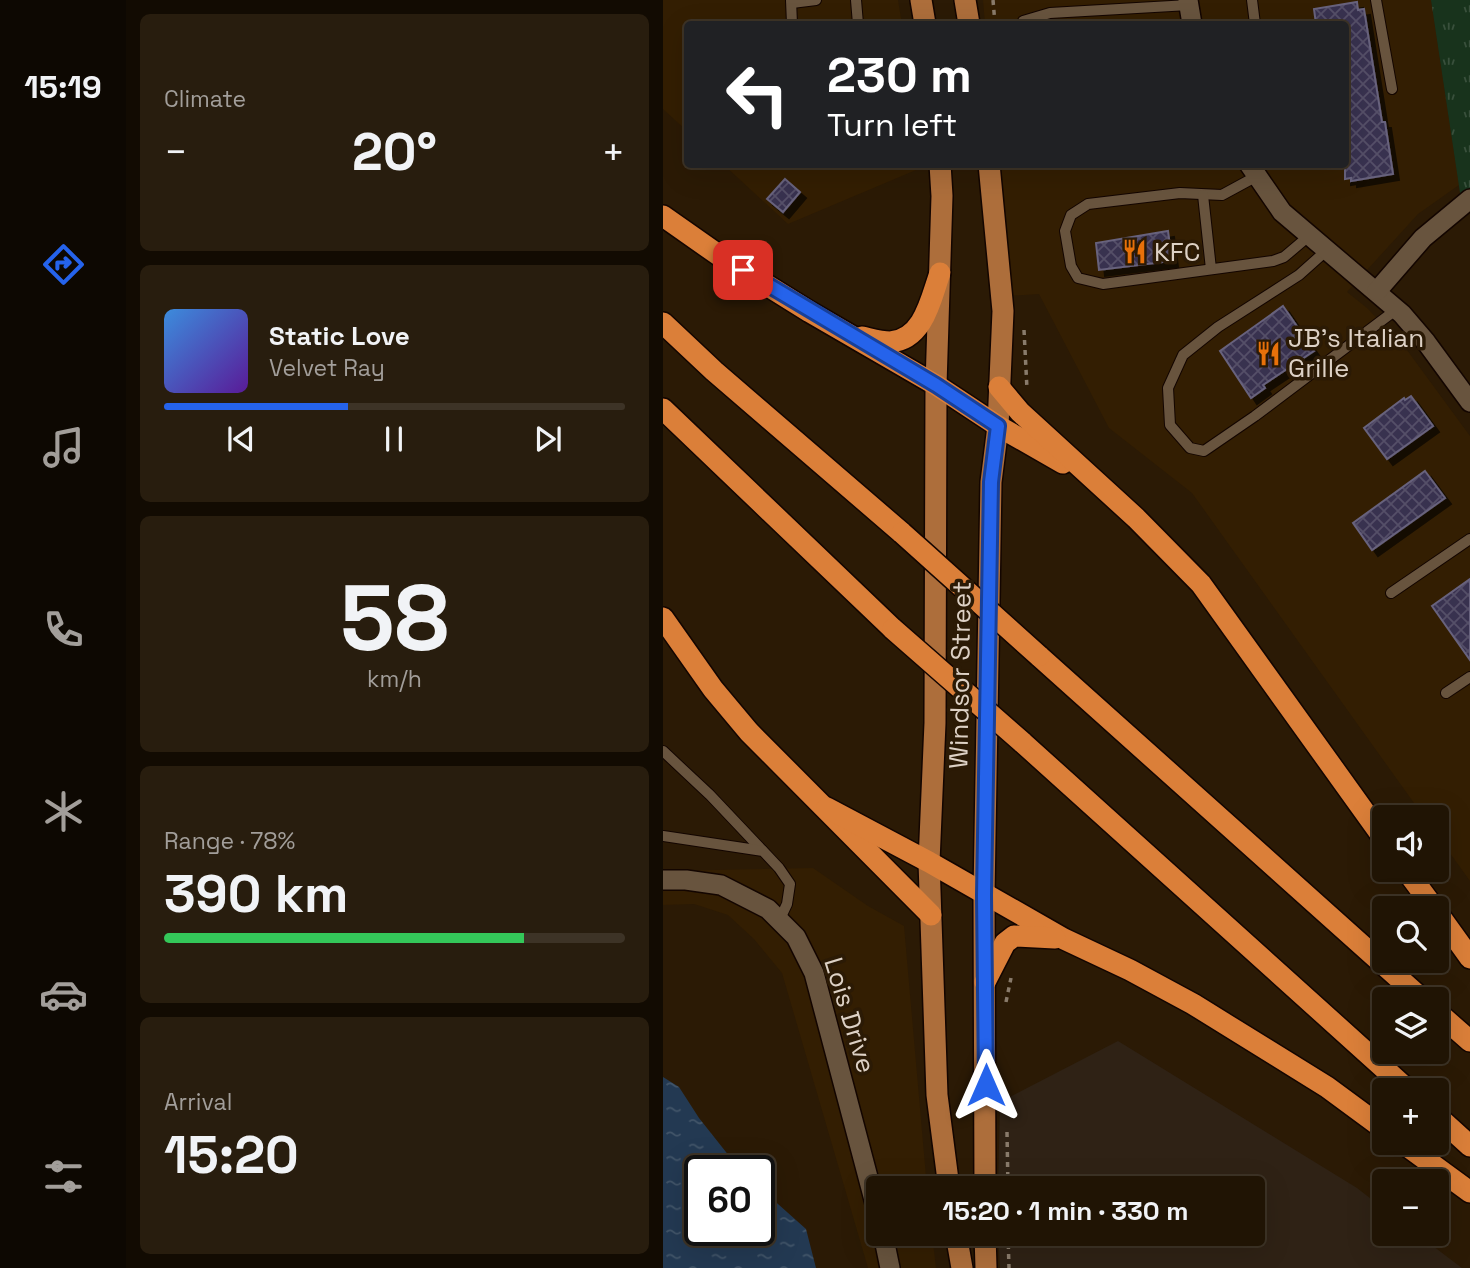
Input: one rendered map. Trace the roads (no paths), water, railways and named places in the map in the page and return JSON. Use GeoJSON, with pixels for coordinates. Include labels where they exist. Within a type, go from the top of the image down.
{"type":"FeatureCollection","features":[{"type":"Feature","properties":{"kind":"highway"},"geometry":{"type":"LineString","coordinates":[[663,216],[720,256],[936,385],[998,426],[1099,483]]}},
{"type":"Feature","properties":{"kind":"highway"},"geometry":{"type":"LineString","coordinates":[[846,333],[887,342],[907,337],[927,313],[940,272]]}},
{"type":"Feature","properties":{"kind":"highway"},"geometry":{"type":"LineString","coordinates":[[663,323],[714,371],[902,533],[1409,987]]}},
{"type":"Feature","properties":{"kind":"highway"},"geometry":{"type":"LineString","coordinates":[[999,387],[1020,412],[1099,483],[1201,584],[1372,821]]}},
{"type":"Feature","properties":{"kind":"highway"},"geometry":{"type":"LineString","coordinates":[[663,409],[893,629],[1395,1078]]}},
{"type":"Feature","properties":{"kind":"highway"},"geometry":{"type":"LineString","coordinates":[[663,618],[713,689],[749,732],[931,915]]}},
{"type":"Feature","properties":{"kind":"highway"},"geometry":{"type":"LineString","coordinates":[[827,808],[1064,939],[1193,1004],[1327,1087],[1372,1120]]}},
{"type":"Feature","properties":{"kind":"highway"},"geometry":{"type":"LineString","coordinates":[[1449,929],[1470,958]]}},
{"type":"Feature","properties":{"kind":"highway"},"geometry":{"type":"LineString","coordinates":[[985,982],[1005,943],[1014,936],[1064,939]]}},
{"type":"Feature","properties":{"kind":"highway"},"geometry":{"type":"LineString","coordinates":[[1449,1023],[1470,1041]]}},
{"type":"Feature","properties":{"kind":"highway"},"geometry":{"type":"LineString","coordinates":[[1449,1127],[1470,1146]]}},
{"type":"Feature","properties":{"kind":"highway"},"geometry":{"type":"LineString","coordinates":[[1419,1155],[1470,1192]]}},
{"type":"Feature","properties":{"kind":"main road"},"geometry":{"type":"LineString","coordinates":[[921,0],[924,21]]}},
{"type":"Feature","properties":{"kind":"main road"},"geometry":{"type":"LineString","coordinates":[[965,0],[968,21]]}},
{"type":"Feature","properties":{"kind":"main road","name":"Windsor Street"},"geometry":{"type":"LineString","coordinates":[[940,168],[942,196],[936,385],[935,723],[929,862],[937,1095],[947,1176]]}},
{"type":"Feature","properties":{"kind":"main road","name":"Windsor Street"},"geometry":{"type":"LineString","coordinates":[[985,1176],[984,895],[991,482],[998,426],[1003,311],[989,168]]}},
{"type":"Feature","properties":{"kind":"main road"},"geometry":{"type":"LineString","coordinates":[[958,1246],[962,1268]]}},
{"type":"Feature","properties":{"kind":"main road"},"geometry":{"type":"LineString","coordinates":[[985,1246],[986,1268]]}},
{"type":"Feature","properties":{"kind":"street"},"geometry":{"type":"LineString","coordinates":[[1253,170],[1281,212],[1397,309],[1426,342],[1470,402]]}},
{"type":"Feature","properties":{"kind":"street"},"geometry":{"type":"LineString","coordinates":[[1378,291],[1423,238],[1470,199]]}},
{"type":"Feature","properties":{"kind":"street","name":"Lois Drive"},"geometry":{"type":"LineString","coordinates":[[663,880],[721,885],[768,909],[796,937],[815,973],[868,1176]]}},
{"type":"Feature","properties":{"kind":"street"},"geometry":{"type":"LineString","coordinates":[[885,1246],[890,1268]]}},
{"type":"Feature","properties":{"kind":"lane"},"geometry":{"type":"LineString","coordinates":[[791,21],[791,2],[816,0]]}},
{"type":"Feature","properties":{"kind":"lane"},"geometry":{"type":"LineString","coordinates":[[856,0],[858,21]]}},
{"type":"Feature","properties":{"kind":"lane"},"geometry":{"type":"LineString","coordinates":[[1252,0],[1255,21]]}},
{"type":"Feature","properties":{"kind":"lane"},"geometry":{"type":"LineString","coordinates":[[1376,0],[1392,89]]}},
{"type":"Feature","properties":{"kind":"lane"},"geometry":{"type":"LineString","coordinates":[[1023,21],[1050,13],[1190,10]]}},
{"type":"Feature","properties":{"kind":"lane"},"geometry":{"type":"LineString","coordinates":[[1253,170],[1222,194],[1180,193],[1088,204],[1071,215],[1065,231],[1071,266],[1078,278],[1103,284],[1273,261],[1284,257],[1310,235]]}},
{"type":"Feature","properties":{"kind":"lane"},"geometry":{"type":"LineString","coordinates":[[1203,195],[1211,269]]}},
{"type":"Feature","properties":{"kind":"lane"},"geometry":{"type":"LineString","coordinates":[[1327,250],[1299,275],[1218,327],[1183,355],[1168,388],[1170,425],[1190,447],[1204,451],[1397,309]]}},
{"type":"Feature","properties":{"kind":"lane"},"geometry":{"type":"LineString","coordinates":[[1391,593],[1470,539]]}},
{"type":"Feature","properties":{"kind":"lane"},"geometry":{"type":"LineString","coordinates":[[1446,693],[1470,677]]}},
{"type":"Feature","properties":{"kind":"lane"},"geometry":{"type":"LineString","coordinates":[[663,751],[710,795],[779,868],[790,884],[787,904],[779,920]]}},
{"type":"Feature","properties":{"kind":"lane"},"geometry":{"type":"LineString","coordinates":[[663,836],[763,851]]}},
{"type":"Feature","properties":{"kind":"water"},"geometry":{"type":"Polygon","coordinates":[[[663,1077],[679,1087],[728,1155],[684,1155],[684,1246],[775,1246],[775,1201],[806,1229],[816,1268],[663,1268],[663,1077]]]}},
{"type":"Feature","properties":{"kind":"place","name":"KFC"},"geometry":{"type":"Point","coordinates":[1134,252]}},
{"type":"Feature","properties":{"kind":"place","name":"JB's Italian Grille"},"geometry":{"type":"Point","coordinates":[1268,353]}}]}
